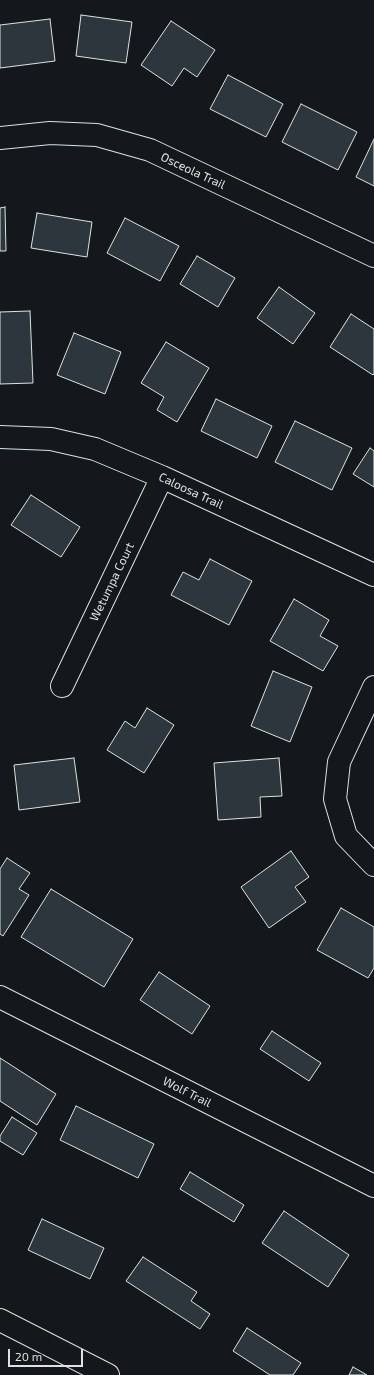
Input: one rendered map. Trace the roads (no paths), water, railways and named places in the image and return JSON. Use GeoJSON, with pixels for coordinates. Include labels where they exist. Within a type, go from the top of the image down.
{"type":"FeatureCollection","features":[{"type":"Feature","properties":{"kind":"street","name":"Osceola Trail"},"geometry":{"type":"LineString","coordinates":[[0,138],[50,134],[97,135],[150,150],[374,256]]}},
{"type":"Feature","properties":{"kind":"street","name":"Caloosa Trail"},"geometry":{"type":"LineString","coordinates":[[0,437],[51,439],[95,449],[162,477],[374,575]]}},
{"type":"Feature","properties":{"kind":"street","name":"Wetumpa Court"},"geometry":{"type":"LineString","coordinates":[[62,686],[162,477]]}},
{"type":"Feature","properties":{"kind":"street"},"geometry":{"type":"LineString","coordinates":[[374,687],[339,762],[335,799],[346,836],[374,865]]}},
{"type":"Feature","properties":{"kind":"street","name":"Wolf Trail"},"geometry":{"type":"LineString","coordinates":[[0,998],[374,1186]]}},
{"type":"Feature","properties":{"kind":"street"},"geometry":{"type":"LineString","coordinates":[[0,1320],[108,1375]]}}]}
